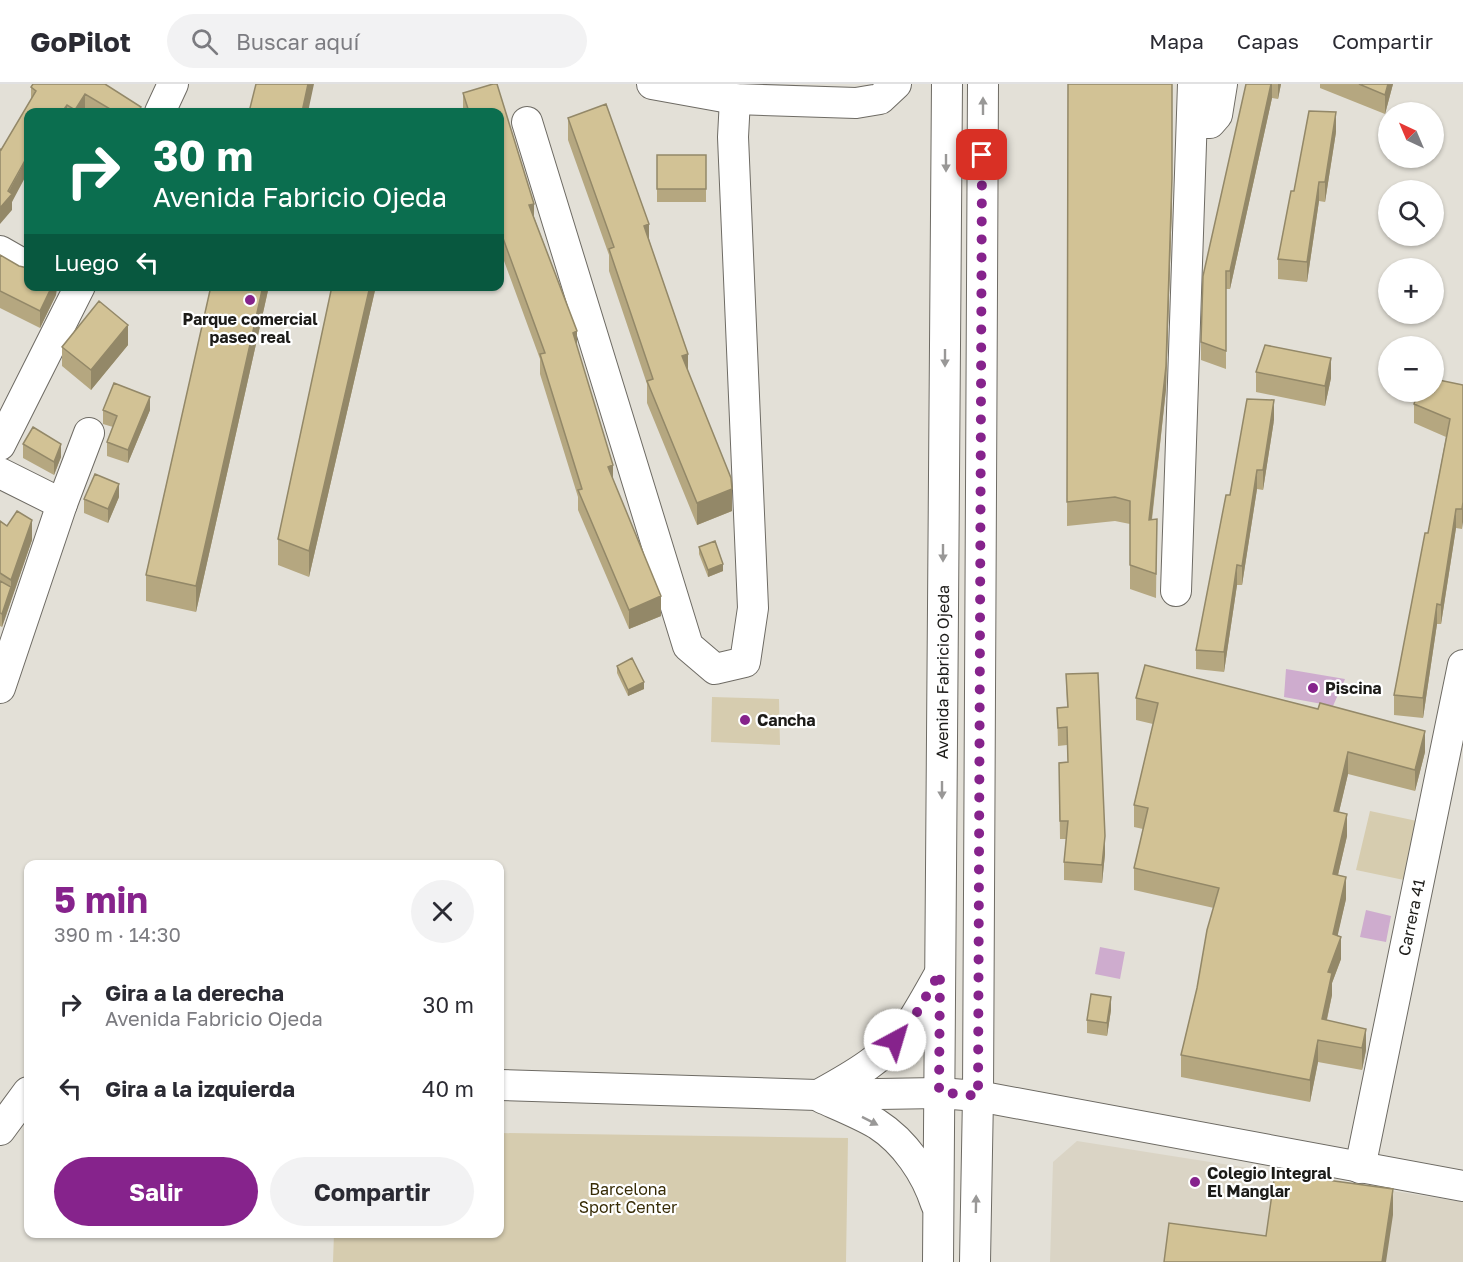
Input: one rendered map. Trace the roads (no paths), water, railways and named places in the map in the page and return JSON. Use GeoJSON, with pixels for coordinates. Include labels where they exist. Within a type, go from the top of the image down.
{"type":"FeatureCollection","features":[{"type":"Feature","properties":{"kind":"street"},"geometry":{"type":"LineString","coordinates":[[162,108],[173,84]]}},
{"type":"Feature","properties":{"kind":"street"},"geometry":{"type":"LineString","coordinates":[[652,84],[735,99],[856,104],[880,99],[896,84]]}},
{"type":"Feature","properties":{"kind":"street","name":"Avenida Fabricio Ojeda"},"geometry":{"type":"LineString","coordinates":[[938,1262],[947,84]]}},
{"type":"Feature","properties":{"kind":"street"},"geometry":{"type":"LineString","coordinates":[[975,1262],[978,1096],[983,84]]}},
{"type":"Feature","properties":{"kind":"street"},"geometry":{"type":"LineString","coordinates":[[1176,591],[1193,84]]}},
{"type":"Feature","properties":{"kind":"street"},"geometry":{"type":"LineString","coordinates":[[1192,116],[1202,123],[1210,123],[1217,115],[1222,84]]}},
{"type":"Feature","properties":{"kind":"street"},"geometry":{"type":"LineString","coordinates":[[527,122],[687,646],[715,669],[745,662],[753,608],[733,137],[735,99]]}},
{"type":"Feature","properties":{"kind":"street"},"geometry":{"type":"LineString","coordinates":[[0,251],[24,265]]}},
{"type":"Feature","properties":{"kind":"street"},"geometry":{"type":"LineString","coordinates":[[0,445],[73,291]]}},
{"type":"Feature","properties":{"kind":"street"},"geometry":{"type":"LineString","coordinates":[[0,688],[88,433]]}},
{"type":"Feature","properties":{"kind":"street"},"geometry":{"type":"LineString","coordinates":[[0,473],[62,504]]}},
{"type":"Feature","properties":{"kind":"street","name":"Carrera 41"},"geometry":{"type":"LineString","coordinates":[[1360,1168],[1463,665]]}},
{"type":"Feature","properties":{"kind":"street"},"geometry":{"type":"LineString","coordinates":[[817,1095],[849,1078],[883,1053],[908,1028],[940,972]]}},
{"type":"Feature","properties":{"kind":"street"},"geometry":{"type":"LineString","coordinates":[[504,1085],[817,1095],[939,1092],[978,1096],[1463,1186]]}},
{"type":"Feature","properties":{"kind":"street"},"geometry":{"type":"LineString","coordinates":[[0,1090],[24,1092]]}},
{"type":"Feature","properties":{"kind":"street"},"geometry":{"type":"LineString","coordinates":[[817,1095],[876,1124],[902,1144],[930,1185],[939,1212]]}},
{"type":"Feature","properties":{"kind":"street"},"geometry":{"type":"LineString","coordinates":[[0,1130],[24,1097]]}},
{"type":"Feature","properties":{"kind":"place","name":"Parque comercial paseo real"},"geometry":{"type":"Point","coordinates":[250,300]}},
{"type":"Feature","properties":{"kind":"place","name":"Piscina"},"geometry":{"type":"Point","coordinates":[1313,688]}},
{"type":"Feature","properties":{"kind":"place","name":"Cancha"},"geometry":{"type":"Point","coordinates":[745,720]}},
{"type":"Feature","properties":{"kind":"place","name":"Colegio Integral El Manglar"},"geometry":{"type":"Point","coordinates":[1195,1182]}},
{"type":"Feature","properties":{"kind":"park label","name":"Barcelona Sport Center"},"geometry":{"type":"Point","coordinates":[628,1198]}}]}
